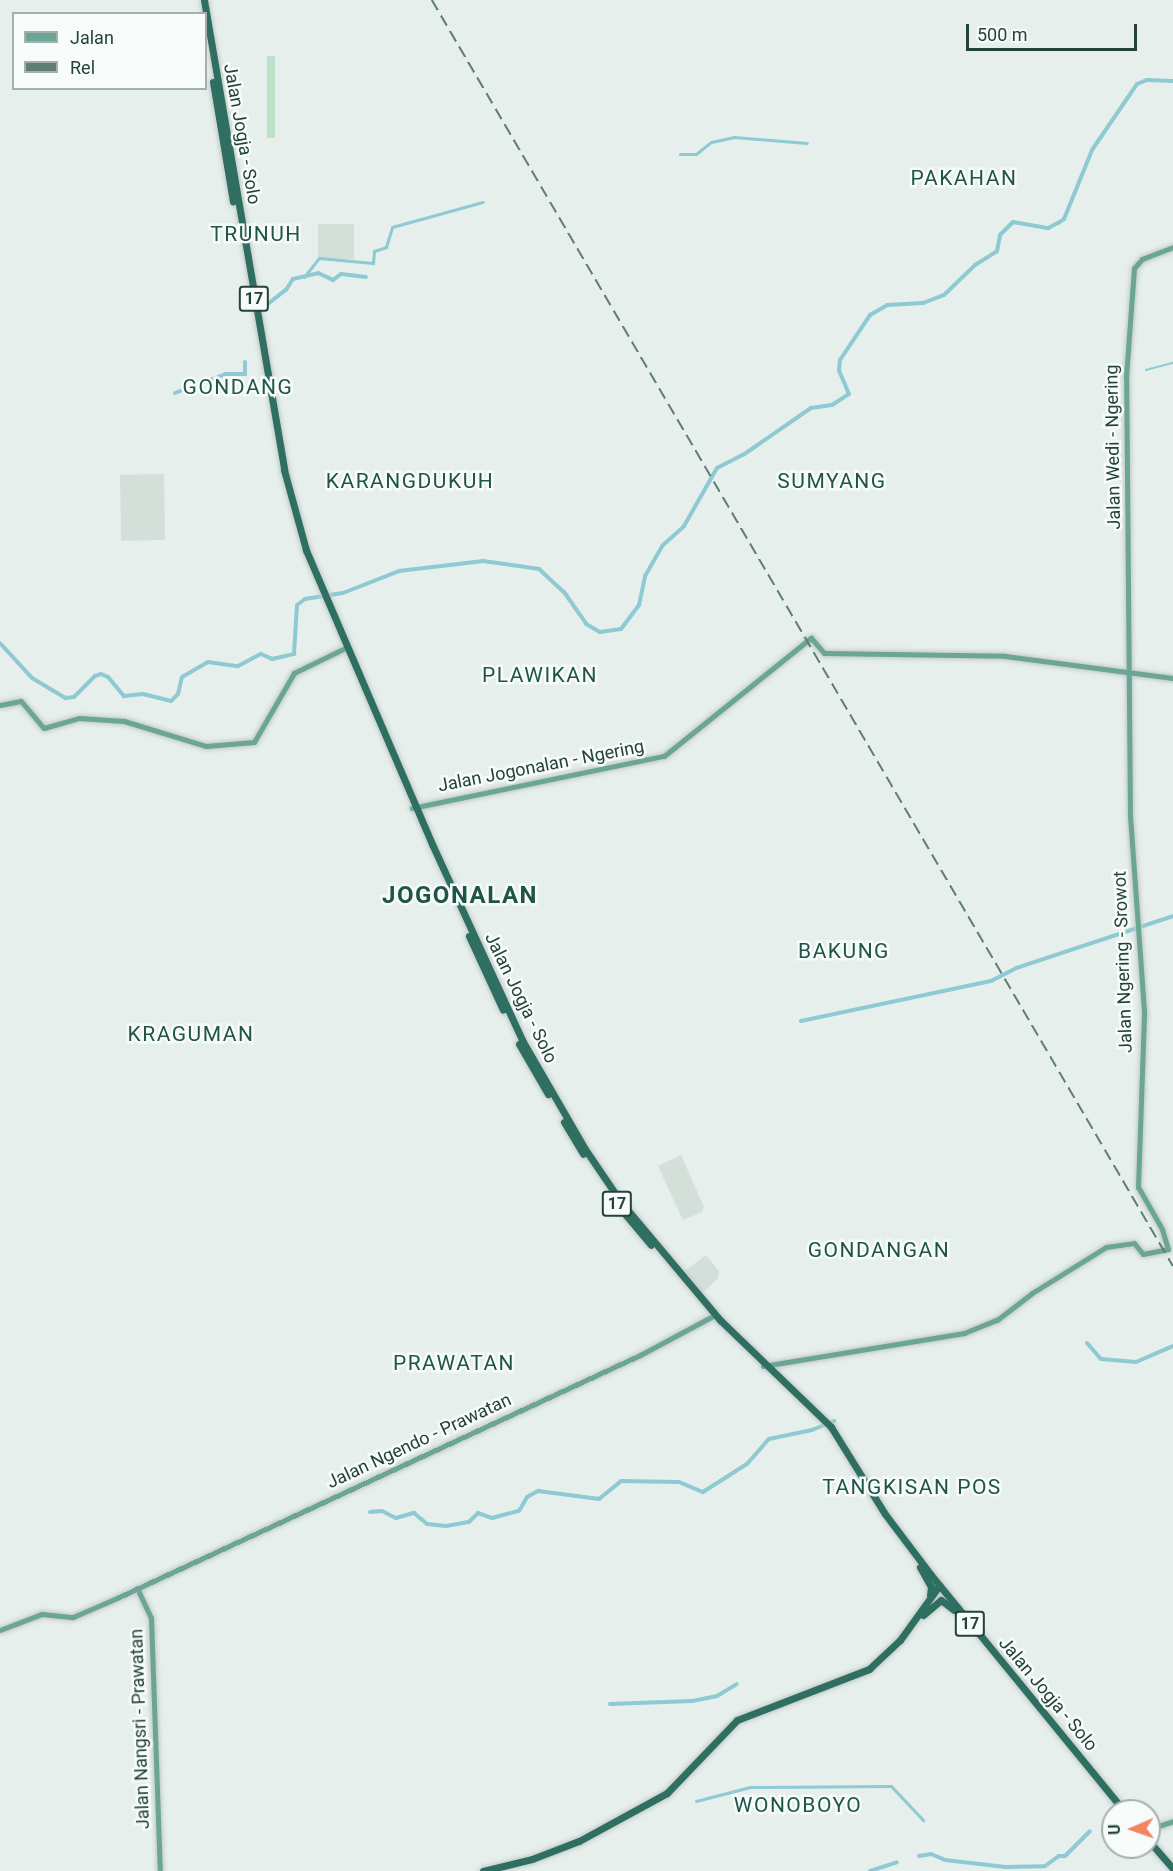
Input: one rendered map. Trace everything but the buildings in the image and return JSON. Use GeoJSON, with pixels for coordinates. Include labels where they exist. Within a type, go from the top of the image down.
{"type":"FeatureCollection","features":[{"type":"Feature","properties":{"kind":"highway","name":"Jalan Jogja - Solo"},"geometry":{"type":"LineString","coordinates":[[207,29],[284,470],[306,550],[326,604],[414,807],[541,1078],[610,1195],[714,1316],[828,1425],[920,1567],[1112,1799]]}},
{"type":"Feature","properties":{"kind":"highway","name":"Jalan Jogja - Solo"},"geometry":{"type":"LineString","coordinates":[[905,1544],[956,1611],[1065,1740]]}},
{"type":"Feature","properties":{"kind":"highway"},"geometry":{"type":"LineString","coordinates":[[920,1567],[931,1587],[923,1611]]}},
{"type":"Feature","properties":{"kind":"highway"},"geometry":{"type":"LineString","coordinates":[[483,1871],[562,1849],[659,1798],[682,1781],[732,1726],[757,1712],[848,1680],[869,1669],[900,1640],[939,1588]]}},
{"type":"Feature","properties":{"kind":"highway"},"geometry":{"type":"LineString","coordinates":[[923,1611],[941,1600],[956,1611]]}},
{"type":"Feature","properties":{"kind":"highway"},"geometry":{"type":"LineString","coordinates":[[499,1871],[564,1852],[661,1802],[684,1783],[732,1726]]}},
{"type":"Feature","properties":{"kind":"highway"},"geometry":{"type":"LineString","coordinates":[[1161,1858],[1171,1870]]}},
{"type":"Feature","properties":{"kind":"main road","name":"Jalan Wedi - Ngering"},"geometry":{"type":"LineString","coordinates":[[1129,672],[1126,377],[1131,279],[1139,261],[1173,247]]}},
{"type":"Feature","properties":{"kind":"main road","name":"Jalan Jogonalan - Ngering"},"geometry":{"type":"LineString","coordinates":[[414,807],[664,756],[811,638],[824,653],[1005,656],[1129,672]]}},
{"type":"Feature","properties":{"kind":"main road"},"geometry":{"type":"LineString","coordinates":[[0,705],[21,701],[44,728],[79,718],[138,725],[206,746],[254,742],[294,673],[346,648]]}},
{"type":"Feature","properties":{"kind":"main road"},"geometry":{"type":"LineString","coordinates":[[1129,672],[1173,678]]}},
{"type":"Feature","properties":{"kind":"main road","name":"Jalan Ngering - Srowot"},"geometry":{"type":"LineString","coordinates":[[765,1366],[964,1333],[997,1320],[1029,1295],[1102,1249],[1134,1243],[1139,1252],[1162,1251],[1168,1246],[1138,1187],[1144,1027],[1129,776],[1129,672]]}},
{"type":"Feature","properties":{"kind":"main road","name":"Jalan Ngendo - Prawatan"},"geometry":{"type":"LineString","coordinates":[[0,1630],[40,1614],[74,1617],[714,1316]]}},
{"type":"Feature","properties":{"kind":"main road","name":"Jalan Nangsri - Prawatan"},"geometry":{"type":"LineString","coordinates":[[137,1588],[151,1618],[160,1871]]}},
{"type":"Feature","properties":{"kind":"shaded area"},"geometry":{"type":"Polygon","coordinates":[[[318,224],[354,224],[354,259],[318,259],[318,224]]]}},
{"type":"Feature","properties":{"kind":"shaded area"},"geometry":{"type":"Polygon","coordinates":[[[164,474],[165,540],[121,541],[120,475],[164,474]]]}},
{"type":"Feature","properties":{"kind":"shaded area"},"geometry":{"type":"Polygon","coordinates":[[[681,1155],[704,1207],[702,1212],[683,1220],[658,1166],[681,1155]]]}},
{"type":"Feature","properties":{"kind":"shaded area"},"geometry":{"type":"Polygon","coordinates":[[[706,1255],[719,1271],[718,1278],[700,1296],[682,1273],[706,1255]]]}},
{"type":"Feature","properties":{"kind":"green space"},"geometry":{"type":"Polygon","coordinates":[[[267,56],[275,56],[275,138],[267,138],[267,56]]]}},
{"type":"Feature","properties":{"kind":"waterway"},"geometry":{"type":"LineString","coordinates":[[0,643],[32,678],[65,698],[74,697],[95,676],[101,674],[108,677],[124,696],[143,694],[171,701],[178,694],[182,677],[208,662],[238,666],[261,654],[272,659],[294,654],[297,605],[305,599],[343,593],[399,571],[483,561],[539,569],[564,592],[586,624],[600,632],[621,629],[639,605],[645,576],[662,546],[684,526],[717,468],[743,455],[811,408],[832,405],[849,394],[839,371],[840,360],[870,315],[887,305],[923,303],[944,295],[975,265],[997,251],[1000,235],[1013,222],[1048,228],[1064,219],[1092,150],[1137,84],[1147,80],[1173,81]]}},
{"type":"Feature","properties":{"kind":"waterway"},"geometry":{"type":"LineString","coordinates":[[680,154],[696,154],[711,142],[734,137],[807,143]]}},
{"type":"Feature","properties":{"kind":"waterway"},"geometry":{"type":"LineString","coordinates":[[304,277],[319,258],[373,263],[374,251],[386,247],[392,227],[483,202]]}},
{"type":"Feature","properties":{"kind":"waterway"},"geometry":{"type":"LineString","coordinates":[[260,310],[286,290],[293,279],[318,273],[333,280],[341,274],[366,277]]}},
{"type":"Feature","properties":{"kind":"waterway"},"geometry":{"type":"LineString","coordinates":[[175,393],[226,374],[245,374],[245,362]]}},
{"type":"Feature","properties":{"kind":"waterway"},"geometry":{"type":"LineString","coordinates":[[1146,370],[1173,363]]}},
{"type":"Feature","properties":{"kind":"waterway"},"geometry":{"type":"LineString","coordinates":[[801,1021],[991,981],[1016,968],[1173,916]]}},
{"type":"Feature","properties":{"kind":"waterway"},"geometry":{"type":"LineString","coordinates":[[1087,1343],[1101,1359],[1136,1362],[1173,1346]]}},
{"type":"Feature","properties":{"kind":"waterway"},"geometry":{"type":"LineString","coordinates":[[370,1512],[382,1511],[396,1518],[414,1513],[427,1524],[446,1526],[469,1522],[478,1513],[492,1518],[519,1511],[527,1497],[538,1491],[599,1499],[621,1481],[679,1482],[703,1492],[747,1464],[769,1439],[812,1430],[834,1421]]}},
{"type":"Feature","properties":{"kind":"waterway"},"geometry":{"type":"LineString","coordinates":[[610,1704],[692,1701],[717,1696],[737,1684]]}},
{"type":"Feature","properties":{"kind":"waterway"},"geometry":{"type":"LineString","coordinates":[[696,1801],[750,1787],[891,1786],[923,1820]]}},
{"type":"Feature","properties":{"kind":"waterway"},"geometry":{"type":"LineString","coordinates":[[919,1856],[931,1854],[945,1860],[1006,1867],[1045,1866],[1059,1856],[1065,1856],[1090,1831]]}},
{"type":"Feature","properties":{"kind":"waterway"},"geometry":{"type":"LineString","coordinates":[[870,1871],[897,1862]]}},
{"type":"Feature","properties":{"kind":"railway"},"geometry":{"type":"LineString","coordinates":[[432,0],[1173,1266]]}},
{"type":"Feature","properties":{"kind":"district","name":"PAKAHAN"},"geometry":{"type":"Point","coordinates":[964,178]}},
{"type":"Feature","properties":{"kind":"district","name":"TRUNUH"},"geometry":{"type":"Point","coordinates":[256,234]}},
{"type":"Feature","properties":{"kind":"district","name":"GONDANG"},"geometry":{"type":"Point","coordinates":[238,387]}},
{"type":"Feature","properties":{"kind":"district","name":"KARANGDUKUH"},"geometry":{"type":"Point","coordinates":[410,481]}},
{"type":"Feature","properties":{"kind":"district","name":"SUMYANG"},"geometry":{"type":"Point","coordinates":[832,481]}},
{"type":"Feature","properties":{"kind":"district","name":"PLAWIKAN"},"geometry":{"type":"Point","coordinates":[540,675]}},
{"type":"Feature","properties":{"kind":"district","name":"JOGONALAN"},"geometry":{"type":"Point","coordinates":[460,896]}},
{"type":"Feature","properties":{"kind":"district","name":"BAKUNG"},"geometry":{"type":"Point","coordinates":[844,951]}},
{"type":"Feature","properties":{"kind":"district","name":"KRAGUMAN"},"geometry":{"type":"Point","coordinates":[191,1034]}},
{"type":"Feature","properties":{"kind":"district","name":"GONDANGAN"},"geometry":{"type":"Point","coordinates":[879,1250]}},
{"type":"Feature","properties":{"kind":"district","name":"PRAWATAN"},"geometry":{"type":"Point","coordinates":[454,1363]}},
{"type":"Feature","properties":{"kind":"district","name":"TANGKISAN POS"},"geometry":{"type":"Point","coordinates":[912,1487]}},
{"type":"Feature","properties":{"kind":"district","name":"WONOBOYO"},"geometry":{"type":"Point","coordinates":[798,1805]}}]}
